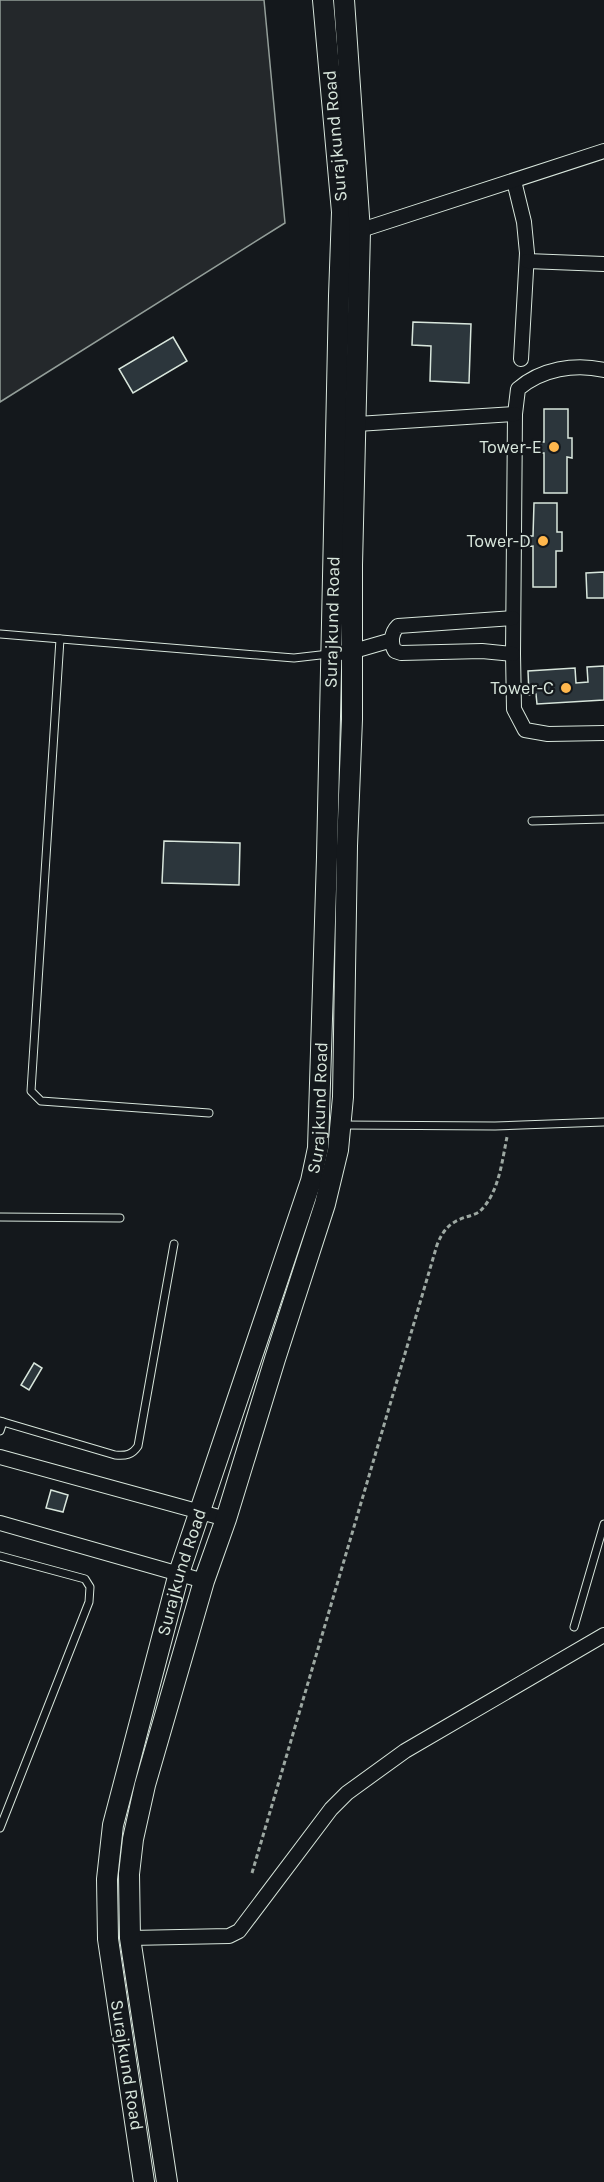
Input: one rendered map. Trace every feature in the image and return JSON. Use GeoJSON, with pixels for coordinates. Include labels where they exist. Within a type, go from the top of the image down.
{"type":"FeatureCollection","features":[{"type":"Feature","properties":{"kind":"main road","name":"Surajkund Road"},"geometry":{"type":"LineString","coordinates":[[144,2182],[108,1939],[107,1879],[113,1825],[179,1573],[311,1181],[319,1126],[339,296],[351,233],[323,0]]}},
{"type":"Feature","properties":{"kind":"main road","name":"Surajkund Road"},"geometry":{"type":"LineString","coordinates":[[167,2182],[130,1938],[129,1874],[138,1813],[144,1785],[204,1581],[226,1519],[274,1359],[325,1204],[338,1150],[343,1097],[347,846],[354,651],[352,565],[358,390],[344,0]]}},
{"type":"Feature","properties":{"kind":"main road"},"geometry":{"type":"LineString","coordinates":[[338,389],[358,390]]}},
{"type":"Feature","properties":{"kind":"street"},"geometry":{"type":"LineString","coordinates":[[351,233],[604,151]]}},
{"type":"Feature","properties":{"kind":"street"},"geometry":{"type":"LineString","coordinates":[[514,181],[524,222],[527,261],[522,359]]}},
{"type":"Feature","properties":{"kind":"street"},"geometry":{"type":"LineString","coordinates":[[527,261],[604,264]]}},
{"type":"Feature","properties":{"kind":"street"},"geometry":{"type":"LineString","coordinates":[[604,370],[560,368],[531,378],[518,389],[515,414],[513,618],[514,709],[525,730],[548,734],[604,733]]}},
{"type":"Feature","properties":{"kind":"street"},"geometry":{"type":"LineString","coordinates":[[357,424],[515,414]]}},
{"type":"Feature","properties":{"kind":"street"},"geometry":{"type":"LineString","coordinates":[[513,618],[398,626],[392,635],[395,651],[401,653],[482,651],[513,654]]}},
{"type":"Feature","properties":{"kind":"street"},"geometry":{"type":"LineString","coordinates":[[332,654],[354,651],[392,640]]}},
{"type":"Feature","properties":{"kind":"street"},"geometry":{"type":"LineString","coordinates":[[0,1457],[226,1519]]}},
{"type":"Feature","properties":{"kind":"street"},"geometry":{"type":"LineString","coordinates":[[0,1523],[204,1581]]}},
{"type":"Feature","properties":{"kind":"street"},"geometry":{"type":"LineString","coordinates":[[130,1938],[229,1936],[239,1931],[331,1809],[347,1793],[405,1751],[604,1635]]}},
{"type":"Feature","properties":{"kind":"lane"},"geometry":{"type":"LineString","coordinates":[[0,634],[294,658],[332,654]]}},
{"type":"Feature","properties":{"kind":"lane"},"geometry":{"type":"LineString","coordinates":[[60,639],[31,1090],[41,1101],[210,1113]]}},
{"type":"Feature","properties":{"kind":"lane"},"geometry":{"type":"LineString","coordinates":[[532,821],[604,819]]}},
{"type":"Feature","properties":{"kind":"lane"},"geometry":{"type":"LineString","coordinates":[[319,1126],[509,1126],[604,1122]]}},
{"type":"Feature","properties":{"kind":"lane"},"geometry":{"type":"LineString","coordinates":[[0,1217],[120,1218]]}},
{"type":"Feature","properties":{"kind":"lane"},"geometry":{"type":"LineString","coordinates":[[0,1431],[1,1422],[116,1455],[125,1456],[134,1453],[138,1446],[174,1244]]}},
{"type":"Feature","properties":{"kind":"lane"},"geometry":{"type":"LineString","coordinates":[[574,1627],[601,1544],[604,1524]]}},
{"type":"Feature","properties":{"kind":"lane"},"geometry":{"type":"LineString","coordinates":[[0,1556],[85,1579],[90,1587],[89,1602],[0,1828]]}},
{"type":"Feature","properties":{"kind":"path"},"geometry":{"type":"LineString","coordinates":[[252,1873],[437,1245],[443,1230],[456,1220],[478,1213],[489,1199],[498,1178],[509,1126]]}},
{"type":"Feature","properties":{"kind":"shaded area"},"geometry":{"type":"Polygon","coordinates":[[[0,0],[264,0],[285,223],[0,402],[0,0]]]}},
{"type":"Feature","properties":{"kind":"building"},"geometry":{"type":"Polygon","coordinates":[[[413,322],[471,324],[469,383],[430,381],[431,346],[412,345],[413,322]]]}},
{"type":"Feature","properties":{"kind":"building"},"geometry":{"type":"Polygon","coordinates":[[[173,337],[187,361],[133,393],[119,369],[173,337]]]}},
{"type":"Feature","properties":{"kind":"building","name":"Tower-E"},"geometry":{"type":"Polygon","coordinates":[[[544,409],[568,409],[568,438],[572,438],[572,458],[567,457],[567,493],[544,493],[544,453],[535,453],[535,442],[544,442],[544,409]]]}},
{"type":"Feature","properties":{"kind":"building","name":"Tower-D"},"geometry":{"type":"Polygon","coordinates":[[[534,503],[557,503],[557,532],[562,532],[562,551],[556,551],[556,587],[533,587],[533,546],[524,547],[524,536],[533,536],[534,503]]]}},
{"type":"Feature","properties":{"kind":"building"},"geometry":{"type":"Polygon","coordinates":[[[604,572],[604,598],[587,598],[586,573],[604,572]]]}},
{"type":"Feature","properties":{"kind":"building","name":"Tower-C"},"geometry":{"type":"Polygon","coordinates":[[[604,666],[604,700],[537,704],[536,694],[529,695],[528,671],[575,668],[576,683],[588,682],[587,667],[604,666]]]}},
{"type":"Feature","properties":{"kind":"building"},"geometry":{"type":"Polygon","coordinates":[[[164,841],[240,843],[239,885],[162,883],[164,841]]]}},
{"type":"Feature","properties":{"kind":"building"},"geometry":{"type":"Polygon","coordinates":[[[34,1363],[42,1368],[29,1390],[21,1385],[34,1363]]]}},
{"type":"Feature","properties":{"kind":"building"},"geometry":{"type":"Polygon","coordinates":[[[51,1490],[68,1495],[63,1512],[46,1508],[51,1490]]]}},
{"type":"Feature","properties":{"kind":"place","name":"Tower-E"},"geometry":{"type":"Point","coordinates":[554,447]}},
{"type":"Feature","properties":{"kind":"place","name":"Tower-D"},"geometry":{"type":"Point","coordinates":[543,541]}},
{"type":"Feature","properties":{"kind":"place","name":"Tower-C"},"geometry":{"type":"Point","coordinates":[566,688]}}]}
